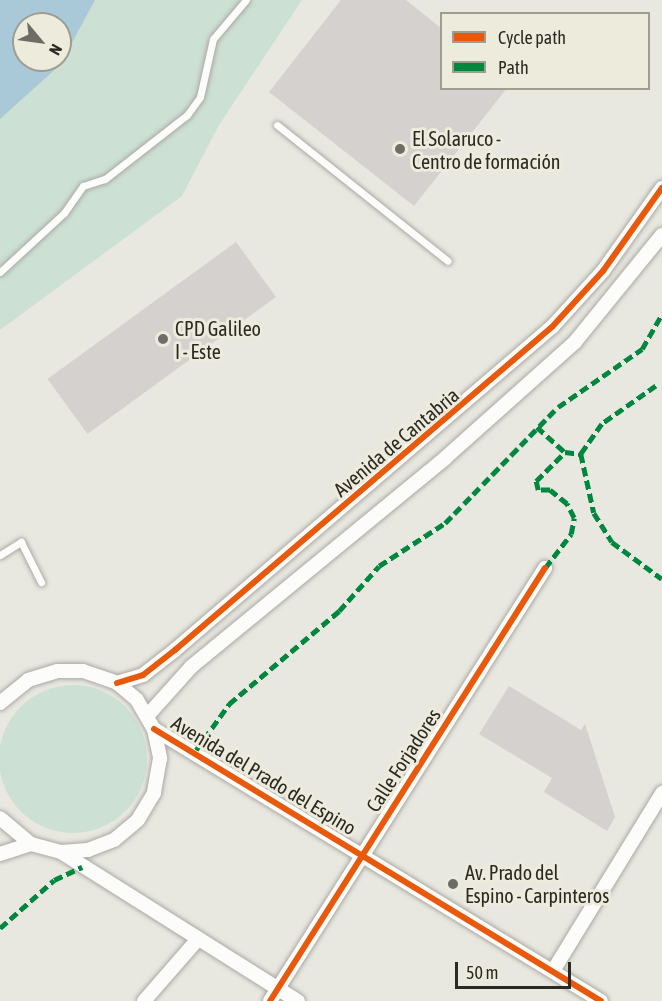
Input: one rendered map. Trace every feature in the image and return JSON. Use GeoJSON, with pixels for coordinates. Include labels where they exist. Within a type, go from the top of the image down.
{"type":"FeatureCollection","features":[{"type":"Feature","properties":{"kind":"street","name":"Avenida de Cantabria"},"geometry":{"type":"LineString","coordinates":[[117,683],[143,675],[175,650],[552,327],[603,271],[662,188]]}},
{"type":"Feature","properties":{"kind":"street"},"geometry":{"type":"LineString","coordinates":[[148,715],[191,667],[445,458],[575,342],[662,235]]}},
{"type":"Feature","properties":{"kind":"street","name":"Calle Forjadores"},"geometry":{"type":"LineString","coordinates":[[270,1001],[545,568]]}},
{"type":"Feature","properties":{"kind":"street"},"geometry":{"type":"LineString","coordinates":[[0,703],[28,680],[57,671],[84,671],[117,683],[148,715],[154,729],[158,770],[154,793],[138,820],[114,840],[88,850],[61,852]]}},
{"type":"Feature","properties":{"kind":"street","name":"Avenida del Prado del Espino"},"geometry":{"type":"LineString","coordinates":[[154,729],[362,853],[601,1001]]}},
{"type":"Feature","properties":{"kind":"street"},"geometry":{"type":"LineString","coordinates":[[553,971],[662,793]]}},
{"type":"Feature","properties":{"kind":"street"},"geometry":{"type":"LineString","coordinates":[[0,818],[32,844],[61,852],[298,1001]]}},
{"type":"Feature","properties":{"kind":"street"},"geometry":{"type":"LineString","coordinates":[[0,854],[32,844]]}},
{"type":"Feature","properties":{"kind":"street"},"geometry":{"type":"LineString","coordinates":[[144,1001],[198,939]]}},
{"type":"Feature","properties":{"kind":"lane"},"geometry":{"type":"LineString","coordinates":[[0,272],[64,213],[83,186],[105,179],[187,115],[200,97],[213,39],[246,0]]}},
{"type":"Feature","properties":{"kind":"lane"},"geometry":{"type":"LineString","coordinates":[[277,125],[448,261]]}},
{"type":"Feature","properties":{"kind":"lane"},"geometry":{"type":"LineString","coordinates":[[0,555],[21,542],[41,582]]}},
{"type":"Feature","properties":{"kind":"green space"},"geometry":{"type":"Polygon","coordinates":[[[0,0],[302,0],[219,125],[182,196],[0,330],[0,0]]]}},
{"type":"Feature","properties":{"kind":"green space"},"geometry":{"type":"Polygon","coordinates":[[[73,685],[101,691],[125,707],[141,731],[147,759],[141,787],[125,811],[101,827],[73,833],[45,827],[21,811],[5,787],[-1,759],[5,731],[21,707],[45,691],[73,685]]]}},
{"type":"Feature","properties":{"kind":"water"},"geometry":{"type":"Polygon","coordinates":[[[0,0],[95,0],[72,43],[72,12],[12,12],[12,72],[52,72],[0,119],[0,0]]]}},
{"type":"Feature","properties":{"kind":"building","name":"El Solaruco - Centro de formación"},"geometry":{"type":"Polygon","coordinates":[[[341,0],[406,0],[440,27],[440,90],[505,90],[414,206],[269,92],[341,0]]]}},
{"type":"Feature","properties":{"kind":"building","name":"CPD Galileo I - Este"},"geometry":{"type":"Polygon","coordinates":[[[236,242],[276,297],[87,434],[47,379],[236,242]]]}},
{"type":"Feature","properties":{"kind":"building"},"geometry":{"type":"Polygon","coordinates":[[[509,686],[581,730],[585,724],[615,817],[607,831],[544,792],[552,778],[479,734],[509,686]]]}},
{"type":"Feature","properties":{"kind":"marked path"},"geometry":{"type":"LineString","coordinates":[[196,750],[229,704],[339,611],[379,566],[445,523],[558,407],[642,349],[662,314]]}},
{"type":"Feature","properties":{"kind":"marked path"},"geometry":{"type":"LineString","coordinates":[[656,386],[602,424],[581,454],[594,513],[612,542],[662,579]]}},
{"type":"Feature","properties":{"kind":"marked path"},"geometry":{"type":"LineString","coordinates":[[537,427],[565,452],[581,454]]}},
{"type":"Feature","properties":{"kind":"marked path"},"geometry":{"type":"LineString","coordinates":[[545,568],[571,534],[574,518],[567,504],[550,490],[538,490],[536,481],[565,452]]}},
{"type":"Feature","properties":{"kind":"marked path"},"geometry":{"type":"LineString","coordinates":[[0,928],[54,880],[82,867]]}},
{"type":"Feature","properties":{"kind":"cycle path"},"geometry":{"type":"LineString","coordinates":[[117,683],[143,675],[175,650],[552,327],[603,271],[662,188]]}},
{"type":"Feature","properties":{"kind":"cycle path"},"geometry":{"type":"LineString","coordinates":[[270,1001],[545,568]]}},
{"type":"Feature","properties":{"kind":"cycle path"},"geometry":{"type":"LineString","coordinates":[[154,729],[601,1001]]}},
{"type":"Feature","properties":{"kind":"place","name":"El Solaruco - Centro de formación"},"geometry":{"type":"Point","coordinates":[400,149]}},
{"type":"Feature","properties":{"kind":"place","name":"CPD Galileo I - Este"},"geometry":{"type":"Point","coordinates":[163,339]}},
{"type":"Feature","properties":{"kind":"place","name":"Av. Prado del Espino - Carpinteros"},"geometry":{"type":"Point","coordinates":[453,884]}}]}
